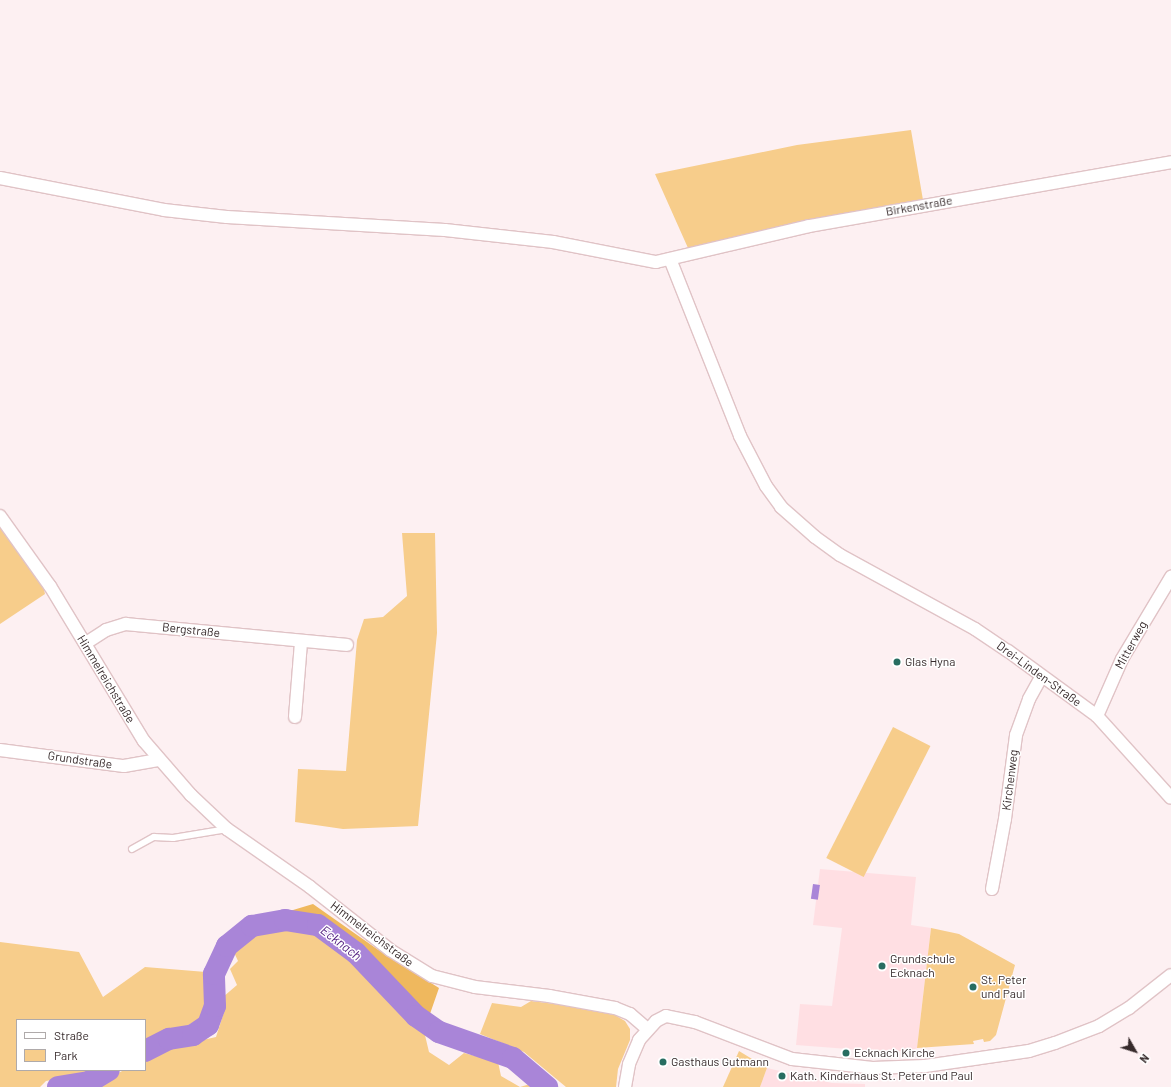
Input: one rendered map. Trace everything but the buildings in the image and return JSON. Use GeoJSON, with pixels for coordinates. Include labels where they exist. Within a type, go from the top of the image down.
{"type":"FeatureCollection","features":[{"type":"Feature","properties":{"kind":"street","name":"Birkenstraße"},"geometry":{"type":"LineString","coordinates":[[0,178],[180,212],[227,217],[446,230],[553,242],[656,262],[809,226],[1171,162]]}},
{"type":"Feature","properties":{"kind":"street","name":"Drei-Linden-Straße"},"geometry":{"type":"LineString","coordinates":[[670,259],[726,404],[766,486],[781,507],[815,537],[883,581],[975,629],[1097,716],[1171,798]]}},
{"type":"Feature","properties":{"kind":"street","name":"Himmelreichstraße"},"geometry":{"type":"LineString","coordinates":[[0,516],[46,580],[86,643],[125,712],[159,760],[227,829],[327,900],[390,950],[432,976],[475,987],[549,996],[615,1008],[630,1014],[647,1029]]}},
{"type":"Feature","properties":{"kind":"street","name":"Mitterweg"},"geometry":{"type":"LineString","coordinates":[[1097,716],[1122,659],[1171,576]]}},
{"type":"Feature","properties":{"kind":"street","name":"Bergstraße"},"geometry":{"type":"LineString","coordinates":[[86,643],[106,630],[126,624],[300,642],[347,645]]}},
{"type":"Feature","properties":{"kind":"street"},"geometry":{"type":"LineString","coordinates":[[295,717],[300,642]]}},
{"type":"Feature","properties":{"kind":"street","name":"Kirchenweg"},"geometry":{"type":"LineString","coordinates":[[992,889],[1005,819],[1016,735],[1029,699],[1042,676]]}},
{"type":"Feature","properties":{"kind":"street","name":"Grundstraße"},"geometry":{"type":"LineString","coordinates":[[0,750],[124,766],[159,760]]}},
{"type":"Feature","properties":{"kind":"street"},"geometry":{"type":"LineString","coordinates":[[625,1087],[632,1052],[647,1029],[666,1016],[678,1017],[792,1059],[873,1068],[925,1066],[998,1056],[1055,1043],[1099,1026],[1129,1008],[1171,975]]}},
{"type":"Feature","properties":{"kind":"lane"},"geometry":{"type":"LineString","coordinates":[[132,849],[154,837],[173,838],[227,829]]}},
{"type":"Feature","properties":{"kind":"shaded area","name":"Grundschule Ecknach"},"geometry":{"type":"Polygon","coordinates":[[[820,869],[916,877],[911,925],[931,928],[917,1048],[911,1051],[874,1051],[796,1045],[800,1004],[832,1006],[842,928],[813,925],[820,869]]]}},
{"type":"Feature","properties":{"kind":"shaded area"},"geometry":{"type":"Polygon","coordinates":[[[813,884],[820,885],[818,900],[811,899],[813,884]]]}},
{"type":"Feature","properties":{"kind":"shaded area"},"geometry":{"type":"Polygon","coordinates":[[[313,904],[377,949],[439,988],[424,1031],[348,955],[314,930],[264,930],[233,950],[233,928],[313,904]]]}},
{"type":"Feature","properties":{"kind":"shaded area","name":"Kath. Kinderhaus St. Peter und Paul"},"geometry":{"type":"Polygon","coordinates":[[[767,1068],[832,1083],[865,1084],[865,1087],[760,1087],[767,1068]]]}},
{"type":"Feature","properties":{"kind":"green space"},"geometry":{"type":"Polygon","coordinates":[[[911,130],[923,200],[814,219],[688,248],[655,174],[797,145],[911,130]]]}},
{"type":"Feature","properties":{"kind":"green space"},"geometry":{"type":"Polygon","coordinates":[[[0,526],[43,585],[45,594],[0,624],[0,526]]]}},
{"type":"Feature","properties":{"kind":"green space"},"geometry":{"type":"Polygon","coordinates":[[[402,533],[435,533],[437,633],[418,826],[343,829],[295,822],[298,769],[346,771],[357,640],[364,619],[383,617],[407,596],[402,533]]]}},
{"type":"Feature","properties":{"kind":"green space"},"geometry":{"type":"Polygon","coordinates":[[[893,727],[930,746],[864,877],[826,858],[893,727]]]}},
{"type":"Feature","properties":{"kind":"green space"},"geometry":{"type":"Polygon","coordinates":[[[931,928],[959,934],[1015,965],[996,1035],[990,1041],[984,1042],[983,1039],[973,1041],[974,1044],[917,1048],[931,928]]]}},
{"type":"Feature","properties":{"kind":"green space"},"geometry":{"type":"Polygon","coordinates":[[[264,930],[313,930],[348,955],[424,1031],[429,1052],[449,1065],[464,1053],[498,1062],[501,1076],[520,1087],[92,1087],[122,1071],[146,1071],[146,1059],[176,1046],[216,1037],[225,1009],[223,997],[237,985],[230,969],[238,961],[233,950],[264,930]]]}},
{"type":"Feature","properties":{"kind":"green space"},"geometry":{"type":"Polygon","coordinates":[[[0,942],[79,952],[103,997],[145,967],[206,972],[207,1005],[199,1019],[185,1027],[163,1033],[146,1042],[146,1019],[16,1019],[16,1071],[91,1071],[84,1074],[46,1081],[40,1087],[0,1087],[0,942]]]}},
{"type":"Feature","properties":{"kind":"green space"},"geometry":{"type":"Polygon","coordinates":[[[531,1001],[587,1008],[613,1014],[625,1021],[630,1029],[630,1040],[618,1069],[616,1087],[566,1087],[524,1052],[480,1034],[492,1003],[521,1007],[531,1001]]]}},
{"type":"Feature","properties":{"kind":"green space"},"geometry":{"type":"Polygon","coordinates":[[[739,1051],[767,1068],[760,1087],[723,1087],[739,1051]]]}},
{"type":"Feature","properties":{"kind":"green space"},"geometry":{"type":"Polygon","coordinates":[[[529,1079],[539,1087],[520,1087],[530,1084],[529,1079]]]}},
{"type":"Feature","properties":{"kind":"waterway","name":"Ecknach"},"geometry":{"type":"LineString","coordinates":[[146,1050],[169,1039],[193,1035],[208,1025],[215,1006],[214,974],[227,946],[252,926],[285,920],[318,925],[356,953],[416,1016],[439,1032],[513,1058],[547,1087]]}},
{"type":"Feature","properties":{"kind":"waterway","name":"Ecknach"},"geometry":{"type":"LineString","coordinates":[[58,1087],[89,1082],[107,1071]]}},
{"type":"Feature","properties":{"kind":"place","name":"Glas Hyna"},"geometry":{"type":"Point","coordinates":[897,662]}},
{"type":"Feature","properties":{"kind":"place","name":"Grundschule Ecknach"},"geometry":{"type":"Point","coordinates":[882,966]}},
{"type":"Feature","properties":{"kind":"place","name":"St. Peter und Paul"},"geometry":{"type":"Point","coordinates":[973,987]}},
{"type":"Feature","properties":{"kind":"place","name":"Ecknach Kirche"},"geometry":{"type":"Point","coordinates":[846,1053]}},
{"type":"Feature","properties":{"kind":"place","name":"Gasthaus Gutmann"},"geometry":{"type":"Point","coordinates":[663,1062]}},
{"type":"Feature","properties":{"kind":"place","name":"Kath. Kinderhaus St. Peter und Paul"},"geometry":{"type":"Point","coordinates":[782,1076]}}]}
